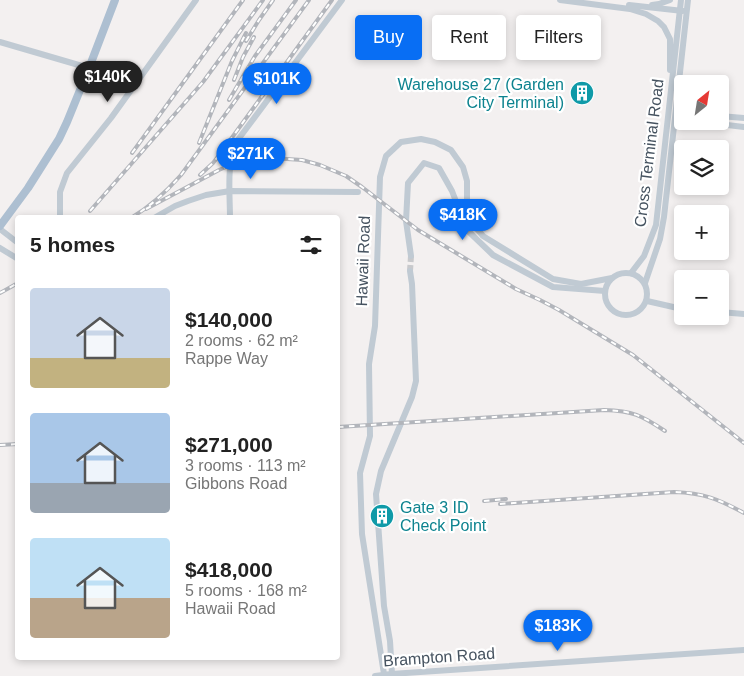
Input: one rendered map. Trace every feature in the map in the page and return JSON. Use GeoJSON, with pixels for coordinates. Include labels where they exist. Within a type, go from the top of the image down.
{"type":"FeatureCollection","features":[{"type":"Feature","properties":{"kind":"main road"},"geometry":{"type":"LineString","coordinates":[[0,227],[51,152],[67,122],[115,0]]}},
{"type":"Feature","properties":{"kind":"street"},"geometry":{"type":"LineString","coordinates":[[60,215],[60,192],[67,173],[110,118],[196,0]]}},
{"type":"Feature","properties":{"kind":"street"},"geometry":{"type":"LineString","coordinates":[[230,215],[233,148],[342,0]]}},
{"type":"Feature","properties":{"kind":"street"},"geometry":{"type":"LineString","coordinates":[[560,0],[683,11]]}},
{"type":"Feature","properties":{"kind":"street"},"geometry":{"type":"LineString","coordinates":[[592,0],[646,14],[664,27],[670,39],[670,101]]}},
{"type":"Feature","properties":{"kind":"street"},"geometry":{"type":"LineString","coordinates":[[638,6],[659,4],[670,0]]}},
{"type":"Feature","properties":{"kind":"street","name":"Cross Terminal Road"},"geometry":{"type":"LineString","coordinates":[[681,0],[683,11],[681,75]]}},
{"type":"Feature","properties":{"kind":"street","name":"Cross Terminal Road"},"geometry":{"type":"LineString","coordinates":[[631,273],[644,256],[656,225],[670,101],[683,11],[688,0]]}},
{"type":"Feature","properties":{"kind":"street"},"geometry":{"type":"LineString","coordinates":[[0,42],[89,68]]}},
{"type":"Feature","properties":{"kind":"street"},"geometry":{"type":"LineString","coordinates":[[729,117],[744,118]]}},
{"type":"Feature","properties":{"kind":"street"},"geometry":{"type":"LineString","coordinates":[[729,126],[744,128]]}},
{"type":"Feature","properties":{"kind":"street","name":"Cross Terminal Road"},"geometry":{"type":"LineString","coordinates":[[645,283],[660,239],[677,130]]}},
{"type":"Feature","properties":{"kind":"street","name":"Hawaii Road"},"geometry":{"type":"LineString","coordinates":[[384,674],[362,534],[360,473],[370,436],[369,364],[375,326],[380,176],[386,156],[401,142],[421,139],[435,142],[451,150],[463,167],[467,182],[469,219],[483,236],[553,279],[581,284],[612,278]]}},
{"type":"Feature","properties":{"kind":"street"},"geometry":{"type":"LineString","coordinates":[[411,256],[406,221],[408,183],[424,163],[439,168],[452,191],[467,230],[493,255],[553,287],[605,291]]}},
{"type":"Feature","properties":{"kind":"street"},"geometry":{"type":"LineString","coordinates":[[159,215],[188,201],[206,195],[230,191],[358,192]]}},
{"type":"Feature","properties":{"kind":"street"},"geometry":{"type":"LineString","coordinates":[[0,227],[15,240]]}},
{"type":"Feature","properties":{"kind":"street"},"geometry":{"type":"LineString","coordinates":[[0,248],[15,257]]}},
{"type":"Feature","properties":{"kind":"street"},"geometry":{"type":"LineString","coordinates":[[392,674],[390,640],[384,606],[376,494],[381,471],[412,397],[416,381],[410,271]]}},
{"type":"Feature","properties":{"kind":"street"},"geometry":{"type":"LineString","coordinates":[[621,273],[631,273],[645,283],[647,301],[638,312],[632,315],[618,314],[612,310],[605,298],[606,285],[612,278],[621,273]]}},
{"type":"Feature","properties":{"kind":"street"},"geometry":{"type":"LineString","coordinates":[[647,301],[674,307]]}},
{"type":"Feature","properties":{"kind":"street"},"geometry":{"type":"LineString","coordinates":[[729,313],[744,314]]}},
{"type":"Feature","properties":{"kind":"street","name":"Brampton Road"},"geometry":{"type":"LineString","coordinates":[[375,676],[744,650]]}},
{"type":"Feature","properties":{"kind":"tunnel"},"geometry":{"type":"LineString","coordinates":[[410,271],[411,256]]}},
{"type":"Feature","properties":{"kind":"railway"},"geometry":{"type":"LineString","coordinates":[[132,153],[243,0]]}},
{"type":"Feature","properties":{"kind":"railway"},"geometry":{"type":"LineString","coordinates":[[90,211],[203,82],[263,0]]}},
{"type":"Feature","properties":{"kind":"railway"},"geometry":{"type":"LineString","coordinates":[[246,41],[273,0]]}},
{"type":"Feature","properties":{"kind":"railway"},"geometry":{"type":"LineString","coordinates":[[229,100],[255,56],[296,0]]}},
{"type":"Feature","properties":{"kind":"railway"},"geometry":{"type":"LineString","coordinates":[[136,215],[158,198],[181,175],[309,0]]}},
{"type":"Feature","properties":{"kind":"railway"},"geometry":{"type":"LineString","coordinates":[[200,175],[220,154],[332,0]]}},
{"type":"Feature","properties":{"kind":"railway"},"geometry":{"type":"LineString","coordinates":[[199,143],[232,61],[246,33]]}},
{"type":"Feature","properties":{"kind":"railway"},"geometry":{"type":"LineString","coordinates":[[234,80],[243,57],[254,37]]}},
{"type":"Feature","properties":{"kind":"railway"},"geometry":{"type":"LineString","coordinates":[[146,209],[219,170],[253,159],[302,160],[320,165],[346,176],[418,230],[516,289],[559,310],[633,355],[744,443]]}},
{"type":"Feature","properties":{"kind":"railway"},"geometry":{"type":"LineString","coordinates":[[0,293],[15,285]]}},
{"type":"Feature","properties":{"kind":"railway"},"geometry":{"type":"LineString","coordinates":[[340,427],[604,410],[622,411],[636,415],[665,431]]}},
{"type":"Feature","properties":{"kind":"railway"},"geometry":{"type":"LineString","coordinates":[[0,445],[15,444]]}},
{"type":"Feature","properties":{"kind":"railway"},"geometry":{"type":"LineString","coordinates":[[500,504],[674,492],[710,498],[744,513]]}},
{"type":"Feature","properties":{"kind":"railway"},"geometry":{"type":"LineString","coordinates":[[484,501],[506,499]]}},
{"type":"Feature","properties":{"kind":"place","name":"Warehouse 27 (Garden City Terminal)"},"geometry":{"type":"Point","coordinates":[582,93]}},
{"type":"Feature","properties":{"kind":"place","name":"Gate 3 ID Check Point"},"geometry":{"type":"Point","coordinates":[382,516]}}]}
